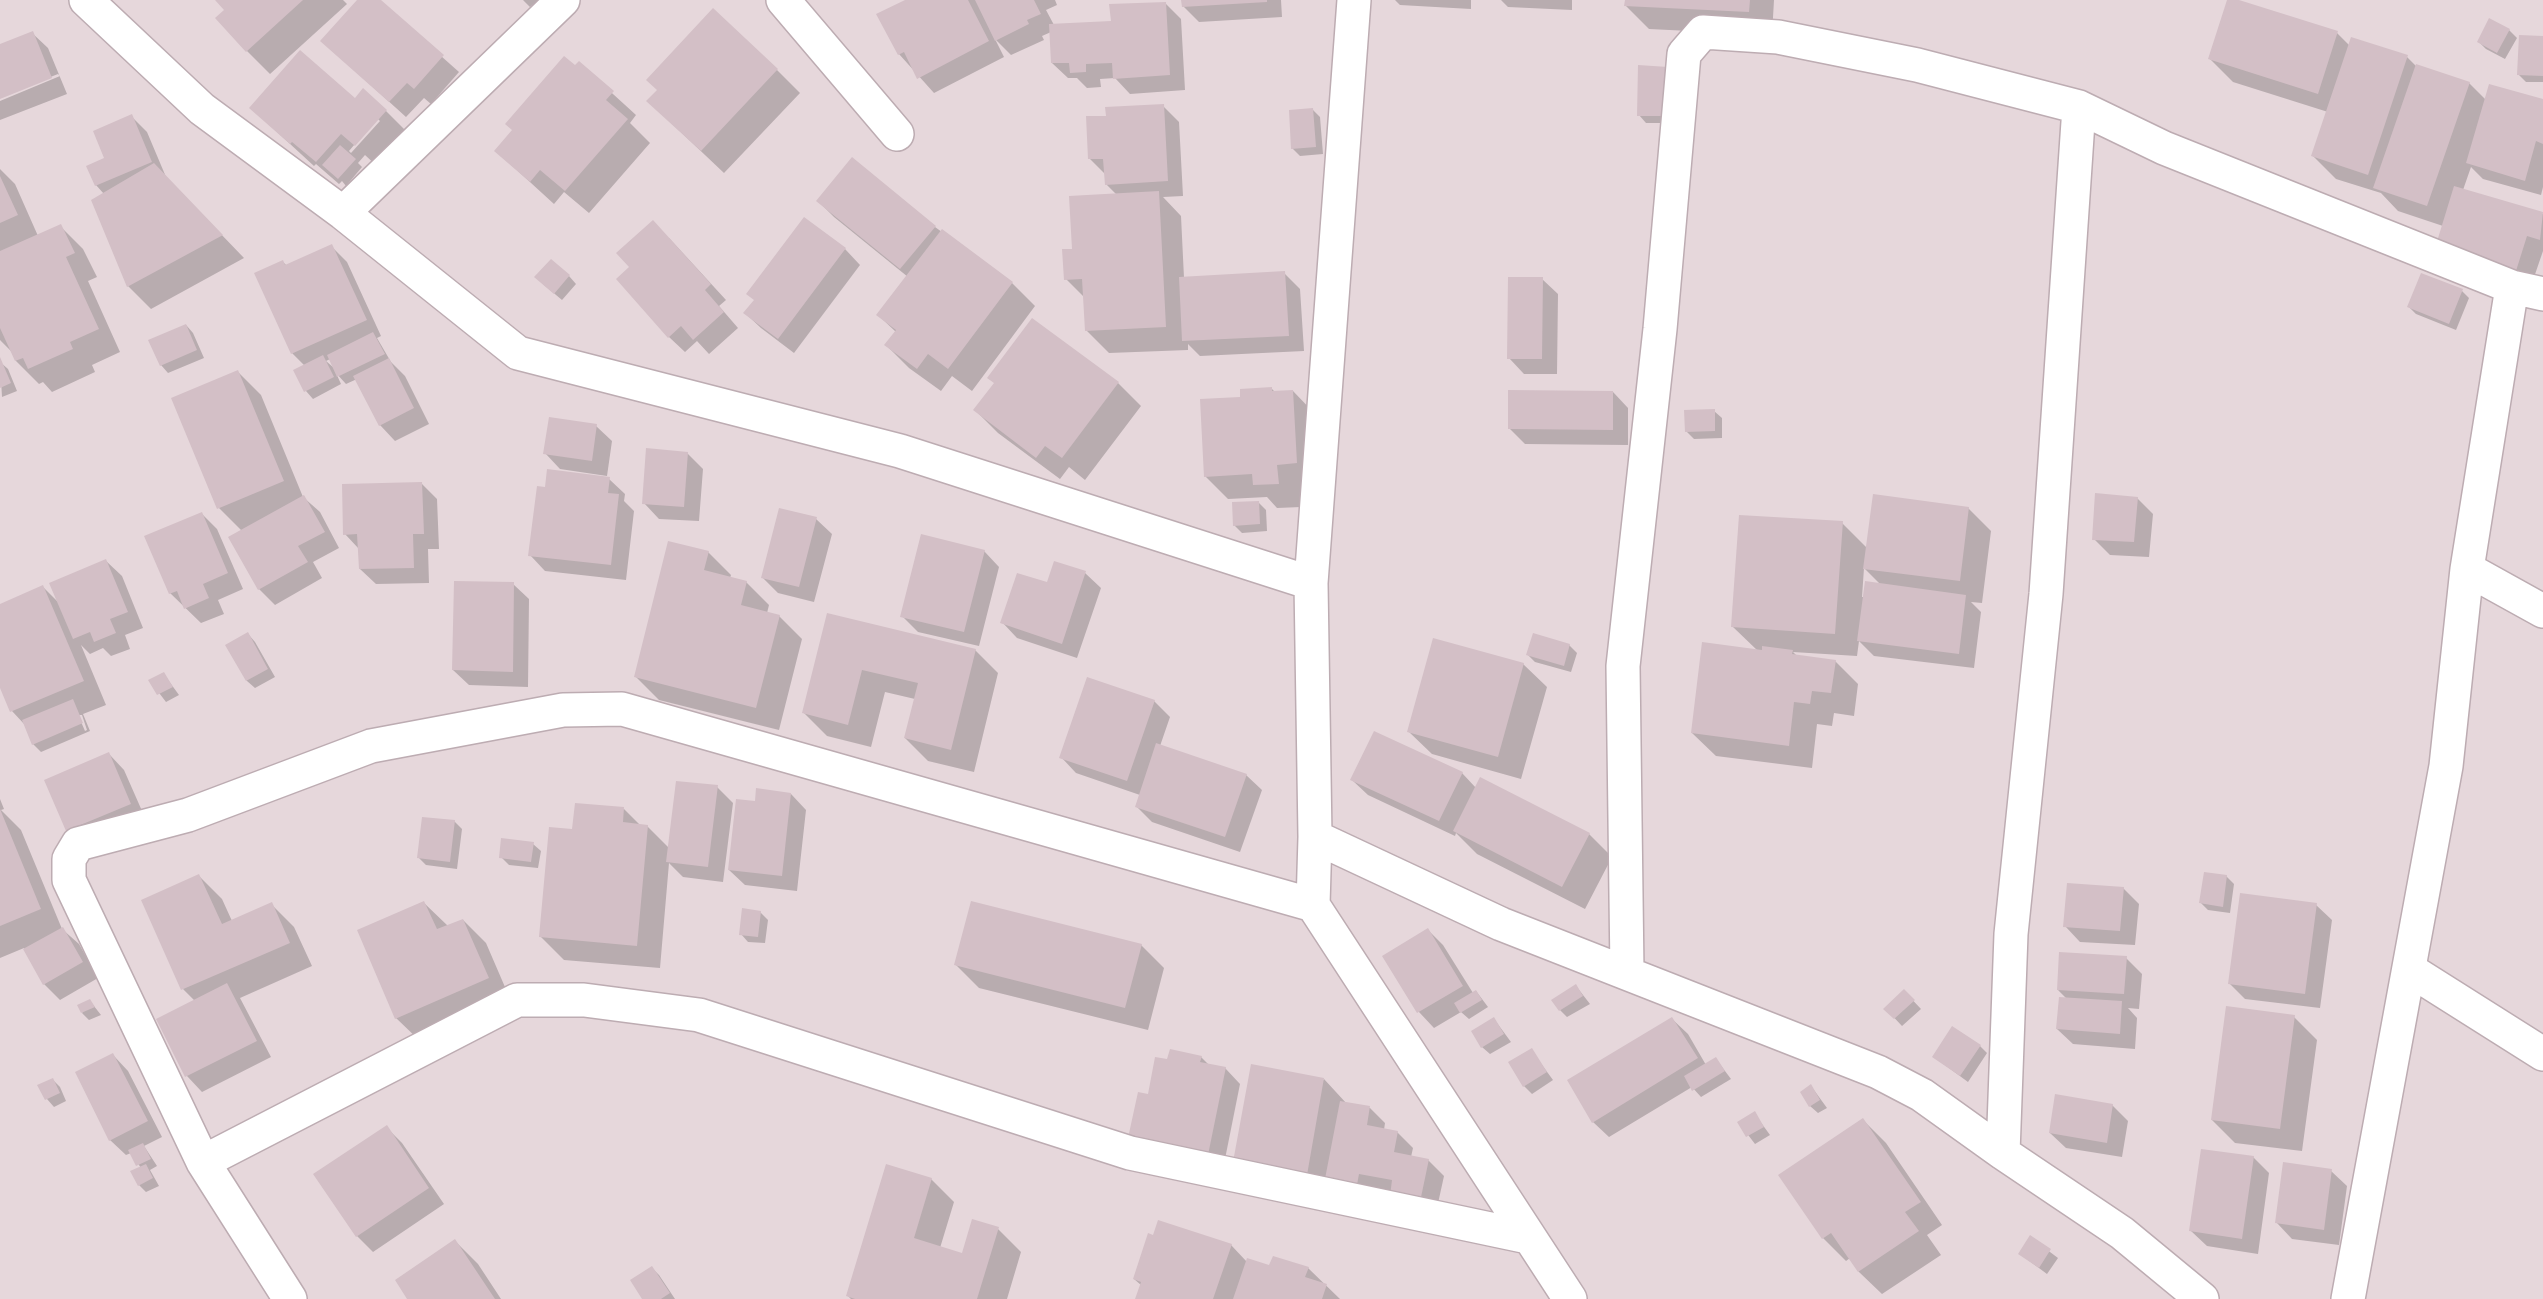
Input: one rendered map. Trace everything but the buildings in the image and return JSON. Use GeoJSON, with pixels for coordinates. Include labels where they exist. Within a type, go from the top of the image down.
{"type":"FeatureCollection","features":[{"type":"Feature","properties":{"kind":"street"},"geometry":{"type":"LineString","coordinates":[[87,0],[202,109],[343,213],[518,353],[900,451],[1311,583]]}},
{"type":"Feature","properties":{"kind":"street"},"geometry":{"type":"LineString","coordinates":[[343,213],[563,0]]}},
{"type":"Feature","properties":{"kind":"street"},"geometry":{"type":"LineString","coordinates":[[783,0],[897,134]]}},
{"type":"Feature","properties":{"kind":"street"},"geometry":{"type":"LineString","coordinates":[[1354,0],[1311,583],[1315,837],[1312,905],[1570,1299]]}},
{"type":"Feature","properties":{"kind":"street"},"geometry":{"type":"LineString","coordinates":[[1627,972],[1623,666],[1660,329],[1684,54],[1703,32],[1778,38],[1917,65],[2079,107],[2164,148],[2512,287],[2543,294]]}},
{"type":"Feature","properties":{"kind":"street"},"geometry":{"type":"LineString","coordinates":[[2003,1153],[2011,934],[2046,594],[2079,107]]}},
{"type":"Feature","properties":{"kind":"street"},"geometry":{"type":"LineString","coordinates":[[2348,1299],[2446,766],[2468,570],[2512,287]]}},
{"type":"Feature","properties":{"kind":"street"},"geometry":{"type":"LineString","coordinates":[[2468,570],[2543,611]]}},
{"type":"Feature","properties":{"kind":"street"},"geometry":{"type":"LineString","coordinates":[[290,1299],[203,1162],[69,880],[69,859],[78,844],[188,815],[371,746],[563,710],[622,709],[1312,905]]}},
{"type":"Feature","properties":{"kind":"street"},"geometry":{"type":"LineString","coordinates":[[1315,837],[1501,924],[1878,1072],[1922,1095],[2122,1233],[2202,1299]]}},
{"type":"Feature","properties":{"kind":"street"},"geometry":{"type":"LineString","coordinates":[[2410,970],[2543,1054]]}},
{"type":"Feature","properties":{"kind":"street"},"geometry":{"type":"LineString","coordinates":[[203,1162],[517,999],[584,999],[699,1015],[1130,1153],[1528,1237]]}},
{"type":"Feature","properties":{"kind":"shaded area"},"geometry":{"type":"Polygon","coordinates":[[[0,0],[2543,0],[2543,1299],[0,1299],[0,0]]]}}]}
